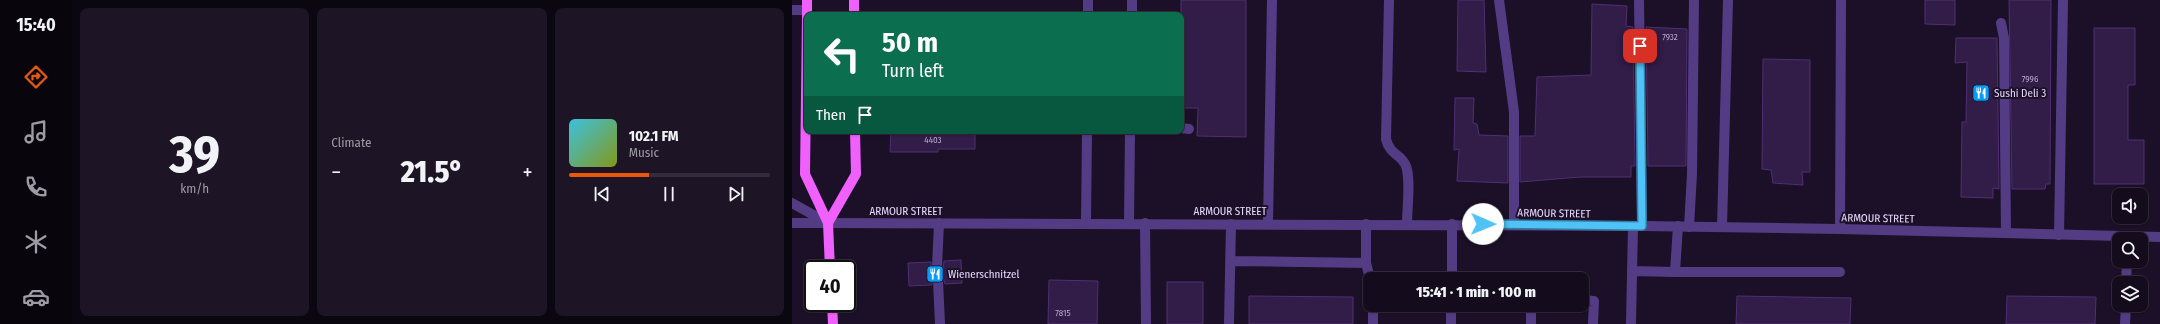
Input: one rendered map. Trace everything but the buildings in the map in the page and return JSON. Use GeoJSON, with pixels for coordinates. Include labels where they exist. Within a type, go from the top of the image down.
{"type":"FeatureCollection","features":[{"type":"Feature","properties":{"kind":"main road"},"geometry":{"type":"LineString","coordinates":[[854,0],[854,12]]}},
{"type":"Feature","properties":{"kind":"main road"},"geometry":{"type":"LineString","coordinates":[[806,134],[806,174],[828,223],[830,260]]}},
{"type":"Feature","properties":{"kind":"main road"},"geometry":{"type":"LineString","coordinates":[[828,223],[856,174],[855,134]]}},
{"type":"Feature","properties":{"kind":"main road"},"geometry":{"type":"LineString","coordinates":[[832,312],[833,324]]}},
{"type":"Feature","properties":{"kind":"street"},"geometry":{"type":"LineString","coordinates":[[1088,0],[1088,12]]}},
{"type":"Feature","properties":{"kind":"street"},"geometry":{"type":"LineString","coordinates":[[1132,0],[1132,12]]}},
{"type":"Feature","properties":{"kind":"street"},"geometry":{"type":"LineString","coordinates":[[1268,223],[1272,0]]}},
{"type":"Feature","properties":{"kind":"street"},"geometry":{"type":"LineString","coordinates":[[1389,0],[1386,139],[1388,148],[1403,160],[1408,175],[1407,224]]}},
{"type":"Feature","properties":{"kind":"street"},"geometry":{"type":"LineString","coordinates":[[1499,0],[1514,112],[1514,225]]}},
{"type":"Feature","properties":{"kind":"street"},"geometry":{"type":"LineString","coordinates":[[1631,324],[1632,271],[1637,226],[1640,0]]}},
{"type":"Feature","properties":{"kind":"street"},"geometry":{"type":"LineString","coordinates":[[1689,227],[1692,174],[1694,0]]}},
{"type":"Feature","properties":{"kind":"street"},"geometry":{"type":"LineString","coordinates":[[1722,227],[1728,0]]}},
{"type":"Feature","properties":{"kind":"street"},"geometry":{"type":"LineString","coordinates":[[1840,228],[1841,0]]}},
{"type":"Feature","properties":{"kind":"street"},"geometry":{"type":"LineString","coordinates":[[2059,235],[2063,0]]}},
{"type":"Feature","properties":{"kind":"street"},"geometry":{"type":"LineString","coordinates":[[792,10],[807,10]]}},
{"type":"Feature","properties":{"kind":"street"},"geometry":{"type":"LineString","coordinates":[[2001,23],[2004,38],[2006,233]]}},
{"type":"Feature","properties":{"kind":"street"},"geometry":{"type":"LineString","coordinates":[[1086,223],[1087,134]]}},
{"type":"Feature","properties":{"kind":"street"},"geometry":{"type":"LineString","coordinates":[[1129,223],[1130,134]]}},
{"type":"Feature","properties":{"kind":"street"},"geometry":{"type":"LineString","coordinates":[[792,203],[828,223]]}},
{"type":"Feature","properties":{"kind":"street","name":"ARMOUR STREET"},"geometry":{"type":"LineString","coordinates":[[792,223],[1268,223],[1678,226],[1840,228],[2112,237]]}},
{"type":"Feature","properties":{"kind":"street"},"geometry":{"type":"LineString","coordinates":[[937,267],[939,223]]}},
{"type":"Feature","properties":{"kind":"street"},"geometry":{"type":"LineString","coordinates":[[1145,223],[1146,324]]}},
{"type":"Feature","properties":{"kind":"street"},"geometry":{"type":"LineString","coordinates":[[1229,324],[1231,224]]}},
{"type":"Feature","properties":{"kind":"street"},"geometry":{"type":"LineString","coordinates":[[1366,224],[1366,263],[1368,272]]}},
{"type":"Feature","properties":{"kind":"street"},"geometry":{"type":"LineString","coordinates":[[1452,224],[1452,272]]}},
{"type":"Feature","properties":{"kind":"street"},"geometry":{"type":"LineString","coordinates":[[1675,272],[1678,226]]}},
{"type":"Feature","properties":{"kind":"street","name":"ARMOUR STREET"},"geometry":{"type":"LineString","coordinates":[[2148,237],[2160,237]]}},
{"type":"Feature","properties":{"kind":"street"},"geometry":{"type":"LineString","coordinates":[[1230,261],[1366,263]]}},
{"type":"Feature","properties":{"kind":"street"},"geometry":{"type":"LineString","coordinates":[[1632,271],[1840,272]]}},
{"type":"Feature","properties":{"kind":"street"},"geometry":{"type":"LineString","coordinates":[[938,282],[940,324]]}},
{"type":"Feature","properties":{"kind":"street"},"geometry":{"type":"LineString","coordinates":[[1589,301],[1594,301],[1593,324]]}},
{"type":"Feature","properties":{"kind":"street"},"geometry":{"type":"LineString","coordinates":[[1373,312],[1373,324]]}},
{"type":"Feature","properties":{"kind":"street"},"geometry":{"type":"LineString","coordinates":[[1451,312],[1451,324]]}},
{"type":"Feature","properties":{"kind":"street"},"geometry":{"type":"LineString","coordinates":[[1531,312],[1531,324]]}},
{"type":"Feature","properties":{"kind":"street"},"geometry":{"type":"LineString","coordinates":[[2125,324],[2126,312]]}},
{"type":"Feature","properties":{"kind":"place","name":"Sushi Deli 3"},"geometry":{"type":"Point","coordinates":[1981,93]}},
{"type":"Feature","properties":{"kind":"place","name":"Wienerschnitzel"},"geometry":{"type":"Point","coordinates":[935,274]}},
{"type":"Feature","properties":{"kind":"route"},"geometry":{"type":"LineString","coordinates":[[1483,224],[1642,226],[1640,46]]}}]}
